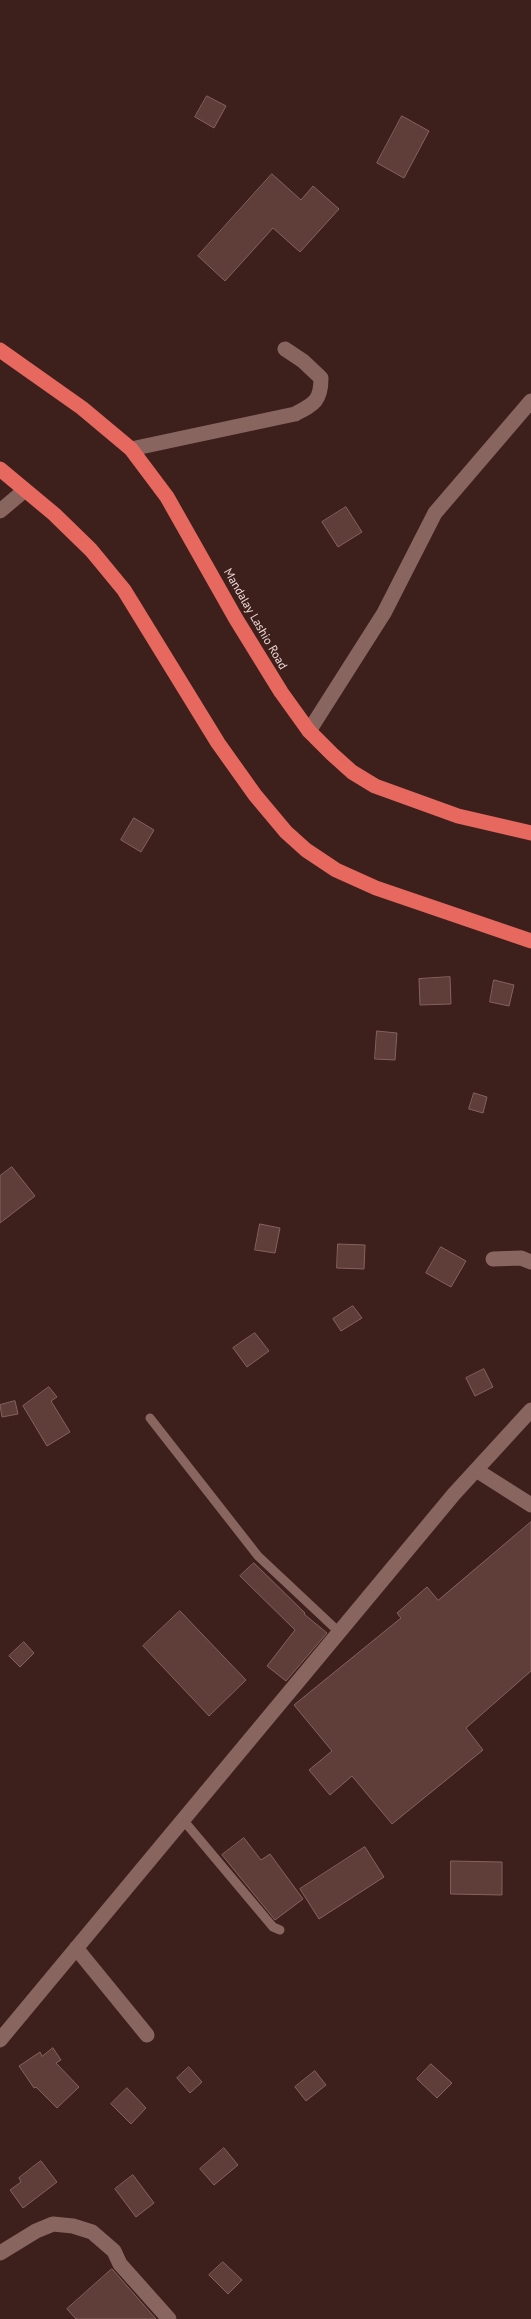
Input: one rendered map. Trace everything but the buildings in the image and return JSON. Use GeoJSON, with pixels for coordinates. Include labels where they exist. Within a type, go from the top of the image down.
{"type":"FeatureCollection","features":[{"type":"Feature","properties":{"kind":"highway","name":"Mandalay Lashio Road"},"geometry":{"type":"LineString","coordinates":[[0,350],[82,408],[130,449],[167,497],[280,692],[309,731],[352,772],[375,786],[458,816],[531,833]]}},
{"type":"Feature","properties":{"kind":"highway"},"geometry":{"type":"LineString","coordinates":[[0,469],[91,550],[124,590],[218,743],[255,795],[286,832],[306,850],[336,870],[376,888],[531,942]]}},
{"type":"Feature","properties":{"kind":"street"},"geometry":{"type":"LineString","coordinates":[[130,449],[295,414],[313,404],[321,393],[321,378],[303,361],[285,349]]}},
{"type":"Feature","properties":{"kind":"street"},"geometry":{"type":"LineString","coordinates":[[309,731],[384,613],[435,513],[531,401]]}},
{"type":"Feature","properties":{"kind":"street"},"geometry":{"type":"LineString","coordinates":[[0,511],[25,490]]}},
{"type":"Feature","properties":{"kind":"street"},"geometry":{"type":"LineString","coordinates":[[493,1259],[521,1258],[531,1262]]}},
{"type":"Feature","properties":{"kind":"street"},"geometry":{"type":"LineString","coordinates":[[0,2040],[184,1821],[339,1632],[476,1470],[531,1410]]}},
{"type":"Feature","properties":{"kind":"street"},"geometry":{"type":"LineString","coordinates":[[476,1470],[531,1505]]}},
{"type":"Feature","properties":{"kind":"street"},"geometry":{"type":"LineString","coordinates":[[76,1948],[146,2035]]}},
{"type":"Feature","properties":{"kind":"street"},"geometry":{"type":"LineString","coordinates":[[0,2253],[36,2230],[53,2224],[73,2226],[92,2232],[114,2251],[120,2264],[168,2319]]}},
{"type":"Feature","properties":{"kind":"lane"},"geometry":{"type":"LineString","coordinates":[[150,1418],[258,1556],[339,1632]]}},
{"type":"Feature","properties":{"kind":"lane"},"geometry":{"type":"LineString","coordinates":[[184,1821],[273,1927],[280,1930]]}}]}
